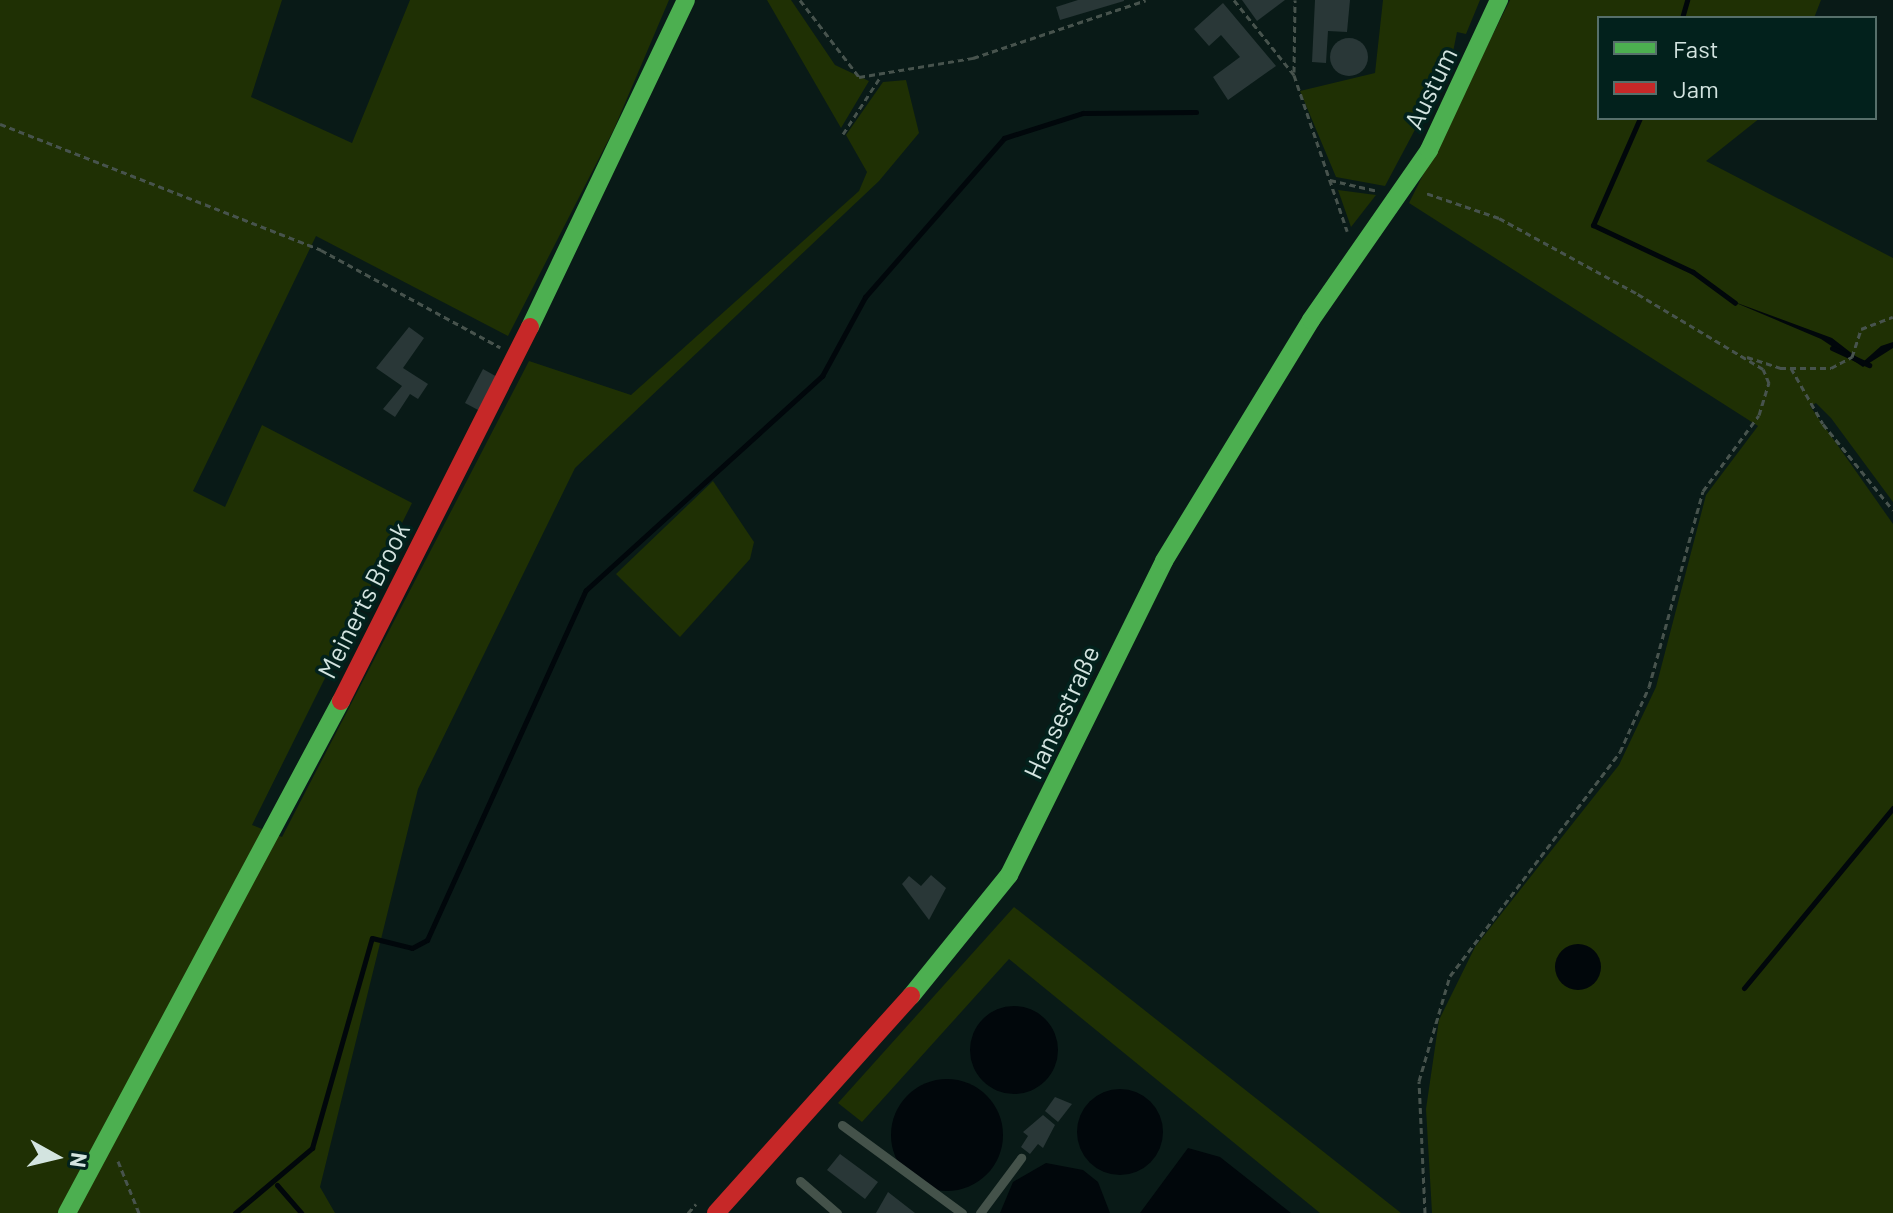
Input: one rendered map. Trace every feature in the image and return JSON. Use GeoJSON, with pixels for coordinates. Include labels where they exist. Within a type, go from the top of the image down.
{"type":"FeatureCollection","features":[{"type":"Feature","properties":{"kind":"street","name":"Meinerts Brook"},"geometry":{"type":"LineString","coordinates":[[67,1213],[297,787],[626,138],[686,0]]}},
{"type":"Feature","properties":{"kind":"street","name":"Austum"},"geometry":{"type":"LineString","coordinates":[[1393,193],[1453,104],[1499,0]]}},
{"type":"Feature","properties":{"kind":"street","name":"Hansestraße"},"geometry":{"type":"LineString","coordinates":[[716,1213],[943,960],[1009,875],[1170,550],[1393,193]]}},
{"type":"Feature","properties":{"kind":"lane"},"geometry":{"type":"LineString","coordinates":[[842,1125],[962,1213]]}},
{"type":"Feature","properties":{"kind":"lane"},"geometry":{"type":"LineString","coordinates":[[980,1213],[1021,1158]]}},
{"type":"Feature","properties":{"kind":"lane"},"geometry":{"type":"LineString","coordinates":[[800,1181],[837,1213]]}},
{"type":"Feature","properties":{"kind":"path"},"geometry":{"type":"LineString","coordinates":[[800,0],[842,64],[859,77],[881,76],[973,58],[1146,0]]}},
{"type":"Feature","properties":{"kind":"path"},"geometry":{"type":"LineString","coordinates":[[1234,0],[1294,75]]}},
{"type":"Feature","properties":{"kind":"path"},"geometry":{"type":"LineString","coordinates":[[1295,0],[1294,75],[1350,240],[1359,228]]}},
{"type":"Feature","properties":{"kind":"path"},"geometry":{"type":"LineString","coordinates":[[843,134],[881,76]]}},
{"type":"Feature","properties":{"kind":"path"},"geometry":{"type":"LineString","coordinates":[[0,124],[321,250],[515,356]]}},
{"type":"Feature","properties":{"kind":"path"},"geometry":{"type":"LineString","coordinates":[[1330,180],[1393,193],[1459,200],[1499,218],[1763,369],[1768,395],[1703,491],[1649,687],[1620,752],[1466,949],[1434,1017],[1419,1081],[1425,1213]]}},
{"type":"Feature","properties":{"kind":"path"},"geometry":{"type":"LineString","coordinates":[[1377,204],[1393,193]]}},
{"type":"Feature","properties":{"kind":"path"},"geometry":{"type":"LineString","coordinates":[[1739,354],[1791,368],[1840,363],[1852,357],[1861,329],[1893,317]]}},
{"type":"Feature","properties":{"kind":"path"},"geometry":{"type":"LineString","coordinates":[[1791,368],[1823,424],[1893,510]]}},
{"type":"Feature","properties":{"kind":"path"},"geometry":{"type":"LineString","coordinates":[[106,1140],[139,1213]]}},
{"type":"Feature","properties":{"kind":"path"},"geometry":{"type":"LineString","coordinates":[[688,1213],[706,1194]]}},
{"type":"Feature","properties":{"kind":"green space"},"geometry":{"type":"Polygon","coordinates":[[[0,0],[282,0],[251,97],[352,143],[410,0],[669,0],[614,129],[508,336],[316,236],[193,491],[225,507],[262,425],[412,503],[252,825],[282,837],[529,361],[631,395],[859,191],[867,172],[846,135],[883,82],[906,80],[919,133],[879,181],[575,468],[418,789],[320,1187],[335,1213],[0,1213],[0,0]]]}},
{"type":"Feature","properties":{"kind":"green space"},"geometry":{"type":"Polygon","coordinates":[[[767,0],[791,0],[835,65],[869,81],[841,128],[767,0]]]}},
{"type":"Feature","properties":{"kind":"green space"},"geometry":{"type":"Polygon","coordinates":[[[1383,0],[1480,0],[1466,34],[1457,32],[1451,62],[1385,186],[1336,177],[1300,91],[1375,73],[1383,0]]]}},
{"type":"Feature","properties":{"kind":"green space"},"geometry":{"type":"Polygon","coordinates":[[[1510,0],[1821,0],[1815,16],[1597,16],[1597,120],[1757,120],[1706,161],[1893,258],[1893,502],[1831,418],[1816,403],[1810,406],[1893,524],[1893,1213],[1432,1213],[1426,1109],[1439,1020],[1475,947],[1619,765],[1656,687],[1706,495],[1758,426],[1409,203],[1510,0]]]}},
{"type":"Feature","properties":{"kind":"green space"},"geometry":{"type":"Polygon","coordinates":[[[1338,190],[1376,195],[1351,227],[1338,190]]]}},
{"type":"Feature","properties":{"kind":"green space"},"geometry":{"type":"Polygon","coordinates":[[[713,481],[754,542],[750,559],[680,637],[616,574],[713,481]]]}},
{"type":"Feature","properties":{"kind":"green space"},"geometry":{"type":"Polygon","coordinates":[[[1014,907],[1401,1213],[1320,1213],[1009,959],[862,1122],[838,1103],[1014,907]]]}},
{"type":"Feature","properties":{"kind":"shaded area"},"geometry":{"type":"Polygon","coordinates":[[[1729,300],[1832,338],[1863,362],[1881,346],[1893,342],[1893,348],[1863,367],[1821,339],[1729,300]]]}},
{"type":"Feature","properties":{"kind":"shaded area"},"geometry":{"type":"Polygon","coordinates":[[[1578,944],[1594,951],[1601,967],[1594,983],[1578,990],[1562,983],[1555,967],[1562,951],[1578,944]]]}},
{"type":"Feature","properties":{"kind":"shaded area"},"geometry":{"type":"Polygon","coordinates":[[[1014,1006],[1031,1009],[1045,1019],[1055,1033],[1058,1050],[1055,1067],[1045,1081],[1031,1091],[1014,1094],[997,1091],[983,1081],[973,1067],[970,1050],[973,1033],[983,1019],[997,1009],[1014,1006]]]}},
{"type":"Feature","properties":{"kind":"shaded area"},"geometry":{"type":"Polygon","coordinates":[[[947,1079],[969,1083],[987,1095],[999,1113],[1003,1135],[999,1157],[987,1175],[969,1187],[947,1191],[925,1187],[907,1175],[895,1157],[891,1135],[895,1113],[907,1095],[925,1083],[947,1079]]]}},
{"type":"Feature","properties":{"kind":"shaded area"},"geometry":{"type":"Polygon","coordinates":[[[1120,1089],[1144,1096],[1156,1108],[1163,1132],[1156,1156],[1144,1168],[1120,1175],[1096,1168],[1084,1156],[1077,1132],[1084,1108],[1096,1096],[1120,1089]]]}},
{"type":"Feature","properties":{"kind":"shaded area"},"geometry":{"type":"Polygon","coordinates":[[[1188,1148],[1220,1157],[1291,1213],[1140,1213],[1188,1148]]]}},
{"type":"Feature","properties":{"kind":"shaded area"},"geometry":{"type":"Polygon","coordinates":[[[1046,1163],[1083,1170],[1098,1182],[1110,1213],[1000,1213],[1013,1182],[1046,1163]]]}},
{"type":"Feature","properties":{"kind":"building"},"geometry":{"type":"Polygon","coordinates":[[[1078,0],[1124,1],[1060,20],[1056,7],[1078,0]]]}},
{"type":"Feature","properties":{"kind":"building"},"geometry":{"type":"Polygon","coordinates":[[[1242,0],[1285,0],[1257,21],[1242,0]]]}},
{"type":"Feature","properties":{"kind":"building"},"geometry":{"type":"Polygon","coordinates":[[[1315,0],[1350,0],[1347,32],[1328,31],[1326,63],[1312,62],[1315,0]]]}},
{"type":"Feature","properties":{"kind":"building"},"geometry":{"type":"Polygon","coordinates":[[[1223,3],[1276,66],[1228,100],[1213,77],[1240,57],[1221,35],[1209,46],[1194,29],[1223,3]]]}},
{"type":"Feature","properties":{"kind":"building"},"geometry":{"type":"Polygon","coordinates":[[[1349,38],[1363,43],[1368,57],[1363,71],[1349,76],[1335,71],[1330,57],[1335,43],[1349,38]]]}},
{"type":"Feature","properties":{"kind":"building"},"geometry":{"type":"Polygon","coordinates":[[[409,327],[424,338],[403,368],[428,384],[418,399],[410,394],[395,417],[383,409],[402,386],[376,368],[409,327]]]}},
{"type":"Feature","properties":{"kind":"building"},"geometry":{"type":"Polygon","coordinates":[[[483,369],[499,378],[480,411],[465,403],[483,369]]]}},
{"type":"Feature","properties":{"kind":"building"},"geometry":{"type":"Polygon","coordinates":[[[931,875],[946,888],[929,920],[902,884],[909,876],[921,886],[931,875]]]}},
{"type":"Feature","properties":{"kind":"building"},"geometry":{"type":"Polygon","coordinates":[[[1055,1097],[1072,1104],[1058,1122],[1045,1111],[1055,1097]]]}},
{"type":"Feature","properties":{"kind":"building"},"geometry":{"type":"Polygon","coordinates":[[[1043,1115],[1055,1125],[1043,1148],[1038,1144],[1030,1154],[1021,1147],[1028,1136],[1023,1132],[1043,1115]]]}},
{"type":"Feature","properties":{"kind":"building"},"geometry":{"type":"Polygon","coordinates":[[[840,1154],[878,1182],[865,1199],[827,1170],[840,1154]]]}},
{"type":"Feature","properties":{"kind":"building"},"geometry":{"type":"Polygon","coordinates":[[[888,1192],[915,1213],[876,1213],[888,1192]]]}},
{"type":"Feature","properties":{"kind":"waterway"},"geometry":{"type":"LineString","coordinates":[[1683,16],[1687,0]]}},
{"type":"Feature","properties":{"kind":"waterway"},"geometry":{"type":"LineString","coordinates":[[235,1213],[312,1148],[372,938],[412,948],[427,940],[586,590],[822,376],[865,297],[1004,138],[1083,113],[1196,112]]}},
{"type":"Feature","properties":{"kind":"waterway"},"geometry":{"type":"LineString","coordinates":[[1639,120],[1593,225],[1693,272],[1735,303]]}},
{"type":"Feature","properties":{"kind":"waterway"},"geometry":{"type":"LineString","coordinates":[[1832,348],[1869,365]]}},
{"type":"Feature","properties":{"kind":"waterway"},"geometry":{"type":"LineString","coordinates":[[1744,988],[1893,808]]}},
{"type":"Feature","properties":{"kind":"waterway"},"geometry":{"type":"LineString","coordinates":[[277,1185],[301,1213]]}},
{"type":"Feature","properties":{"kind":"traffic: fast"},"geometry":{"type":"LineString","coordinates":[[530,327],[686,0]]}},
{"type":"Feature","properties":{"kind":"traffic: fast"},"geometry":{"type":"LineString","coordinates":[[911,996],[1009,875],[1164,561],[1311,320],[1429,150],[1499,0]]}},
{"type":"Feature","properties":{"kind":"traffic: fast"},"geometry":{"type":"LineString","coordinates":[[67,1213],[341,701]]}},
{"type":"Feature","properties":{"kind":"traffic: jam"},"geometry":{"type":"LineString","coordinates":[[341,701],[530,327]]}},
{"type":"Feature","properties":{"kind":"traffic: jam"},"geometry":{"type":"LineString","coordinates":[[716,1213],[911,996]]}}]}
